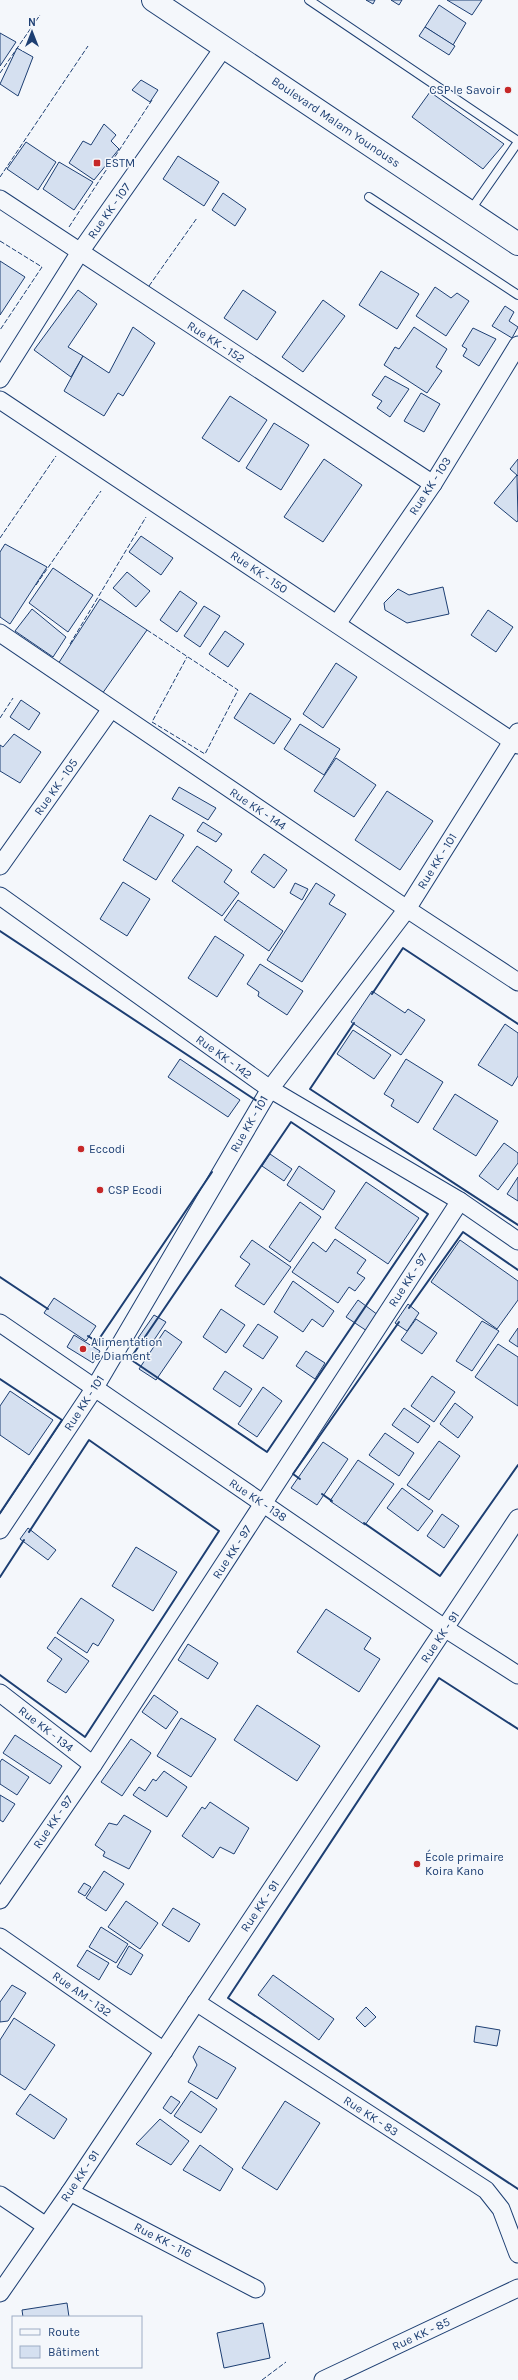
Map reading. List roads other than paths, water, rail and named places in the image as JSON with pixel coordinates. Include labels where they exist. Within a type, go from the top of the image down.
[{"type":"main road","name":"Boulevard Malam Younouss","points":[[153,0],[518,244]]},
{"type":"street","name":"Rue KK - 107","points":[[0,379],[80,252],[224,47]]},
{"type":"street","name":"Rue KK - 152","points":[[0,199],[433,484]]},
{"type":"street","name":"Rue KK - 103","points":[[337,624],[433,484],[518,345]]},
{"type":"street","name":"Rue KK - 150","points":[[0,400],[337,624],[516,740]]},
{"type":"street","name":"Rue KK - 144","points":[[0,633],[407,909],[518,982]]},
{"type":"street","name":"Rue KK - 105","points":[[0,866],[111,709]]},
{"type":"street","name":"Rue KK - 101","points":[[0,1530],[94,1389],[270,1089],[407,909],[516,740]]},
{"type":"street","name":"Rue KK - 142","points":[[0,896],[270,1089],[460,1201],[518,1241]]},
{"type":"street","name":"Rue KK - 97","points":[[0,1900],[93,1764],[460,1201]]},
{"type":"street","name":"Rue KK - 138","points":[[0,1324],[446,1629],[518,1675]]},
{"type":"street","name":"Rue KK - 91","points":[[0,2293],[70,2192],[446,1629],[518,1518]]},
{"type":"street","name":"Rue KK - 134","points":[[0,1693],[93,1764]]},
{"type":"street","name":"Rue AM - 132","points":[[0,1937],[164,2051]]},
{"type":"street","name":"Rue KK - 83","points":[[196,2002],[486,2190],[501,2209],[518,2254]]},
{"type":"street","name":"Rue KK - 116","points":[[70,2192],[256,2288]]},
{"type":"street","points":[[0,2195],[46,2226]]},
{"type":"street","name":"Rue KK - 85","points":[[323,2380],[518,2288]]},
{"type":"lane","points":[[309,0],[518,141],[470,211]]},
{"type":"lane","points":[[369,197],[518,295]]},
{"type":"place","name":"CSP le Savoir","points":[[508,90]]},
{"type":"place","name":"ESTM","points":[[97,163]]},
{"type":"place","name":"Eccodi","points":[[81,1149]]},
{"type":"place","name":"CSP Ecodi","points":[[100,1190]]},
{"type":"place","name":"Alimentation le Diament","points":[[83,1349]]},
{"type":"place","name":"École primaire Koira Kano","points":[[417,1864]]}]
